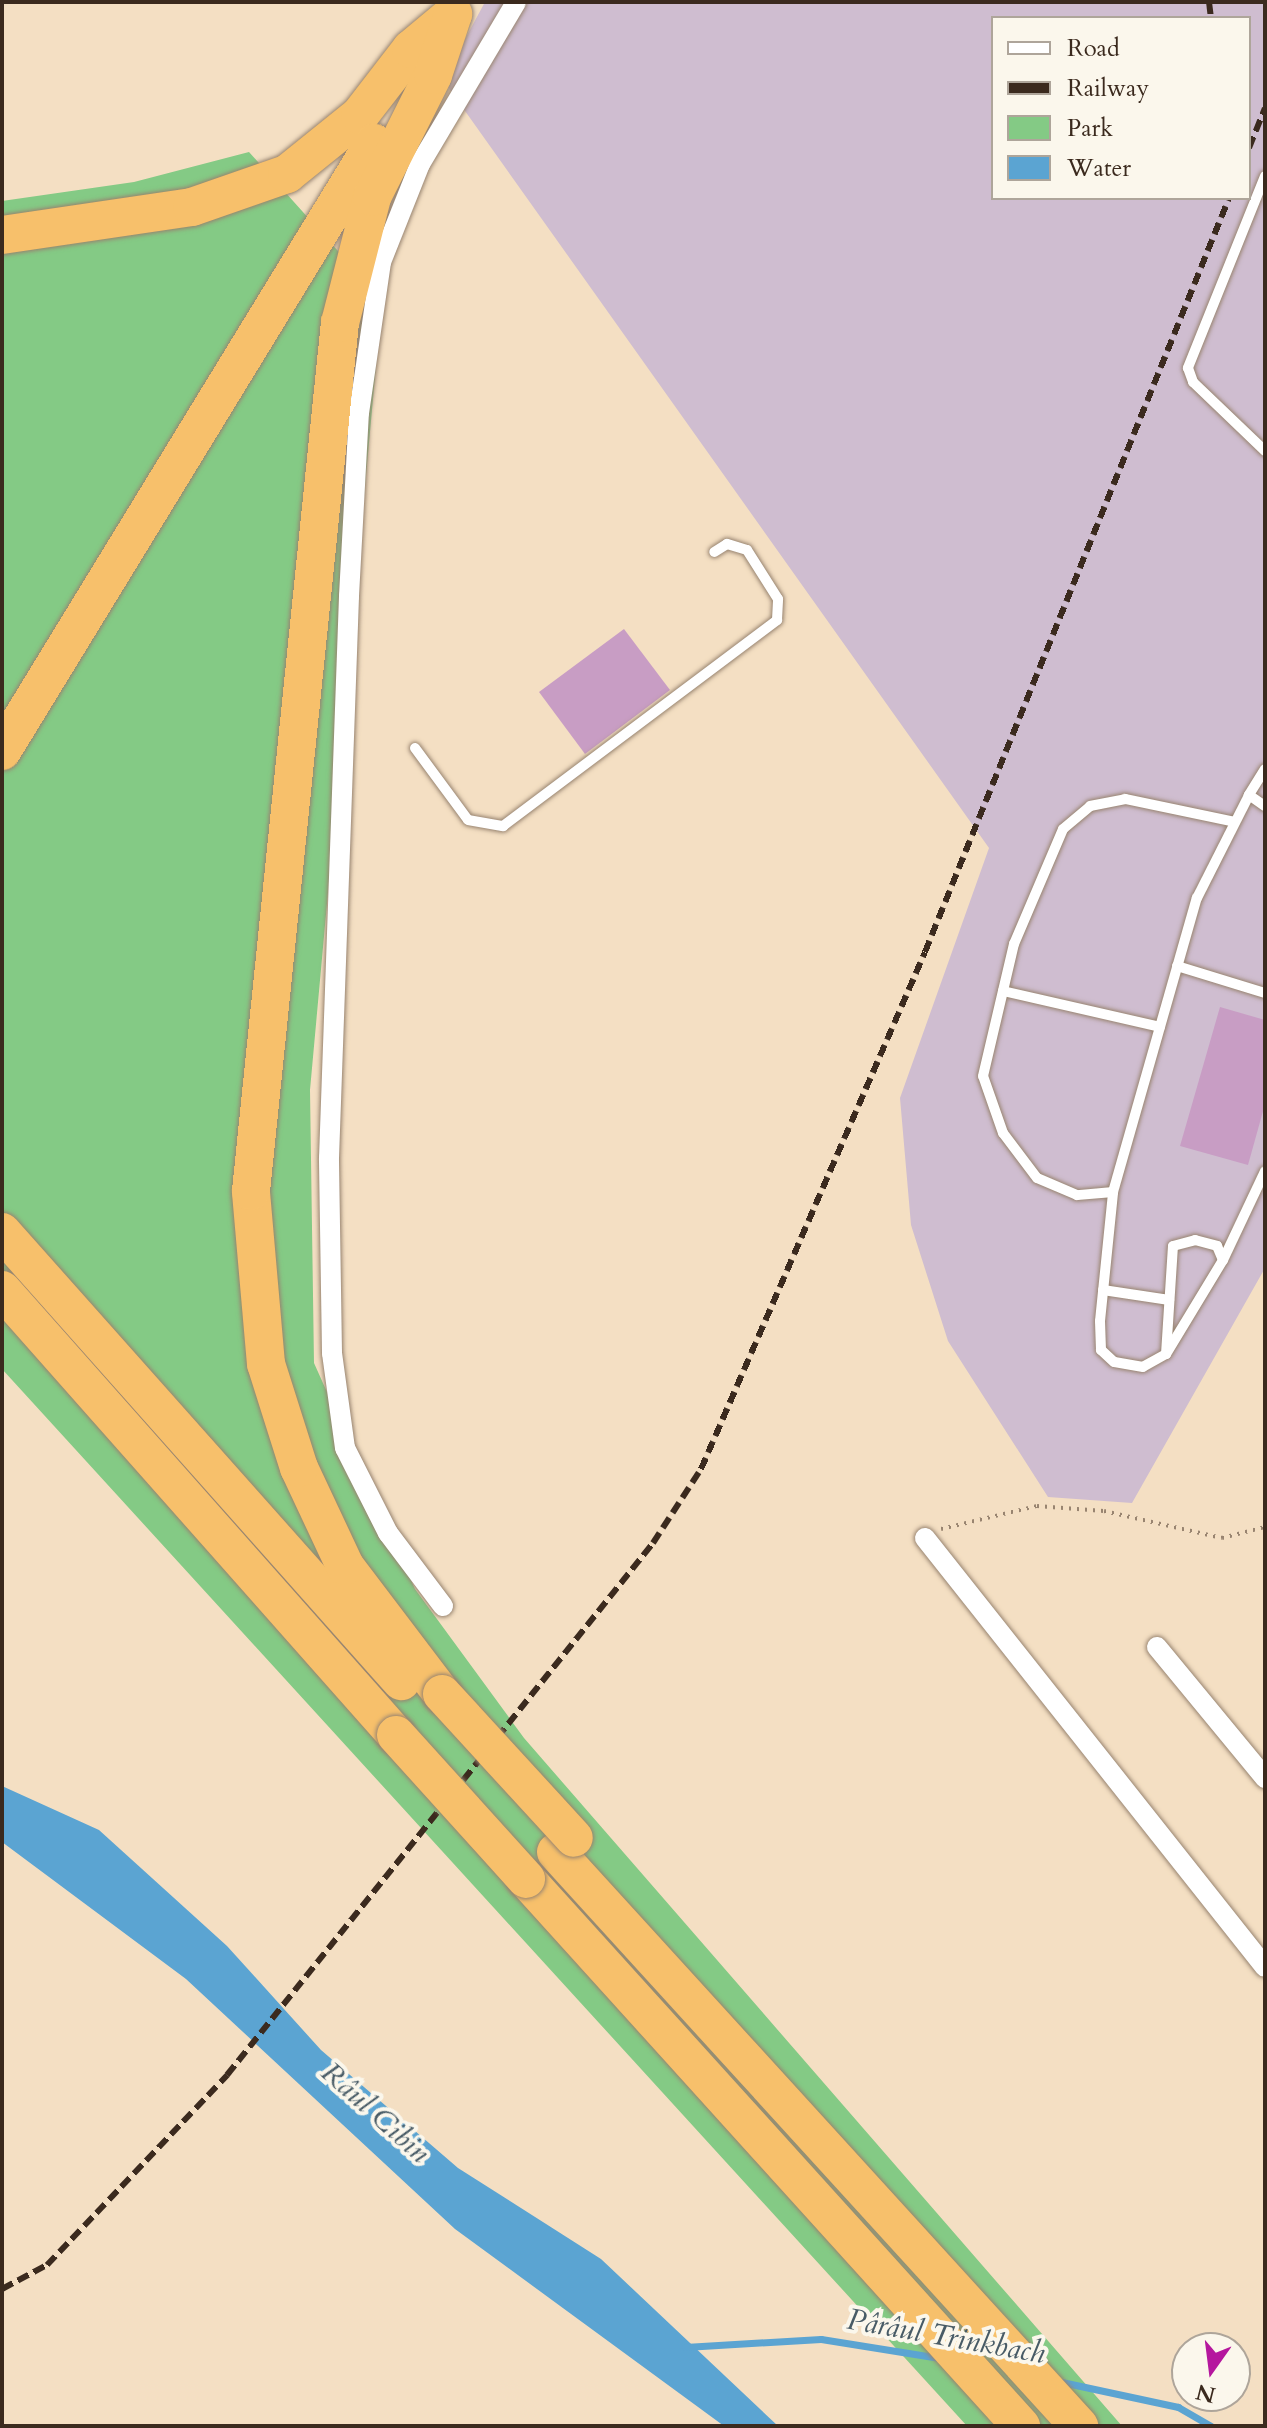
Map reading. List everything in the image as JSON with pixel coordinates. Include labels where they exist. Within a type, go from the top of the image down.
[{"type":"highway","points":[[2,235],[192,207],[287,174],[337,138],[411,49],[457,8]]},
{"type":"highway","points":[[2,751],[457,8]]},
{"type":"highway","points":[[434,1702],[345,1566],[299,1468],[266,1364],[251,1191],[340,323],[372,197],[433,75],[457,8]]},
{"type":"highway","points":[[2,1232],[565,1845],[818,2137],[1079,2426]]},
{"type":"highway","points":[[2,1290],[390,1742]]},
{"type":"highway","points":[[2,1322],[519,1886],[859,2248],[1021,2426]]},
{"type":"street","points":[[443,1606],[388,1533],[345,1448],[332,1353],[329,1158],[349,596],[359,413],[381,262],[420,164],[516,2]]},
{"type":"street","points":[[925,1538],[1265,1967]]},
{"type":"street","points":[[1157,1647],[1265,1778]]},
{"type":"lane","points":[[1265,176],[1188,368],[1193,382],[1265,451]]},
{"type":"lane","points":[[415,748],[468,820],[503,826],[777,620],[778,599],[747,550],[727,544],[714,552]]},
{"type":"lane","points":[[1265,769],[1197,898],[1113,1192],[1103,1290],[1101,1350],[1114,1362],[1143,1367],[1166,1354],[1223,1260],[1265,1171]]},
{"type":"lane","points":[[1249,795],[1265,806]]},
{"type":"lane","points":[[1113,1192],[1077,1195],[1037,1178],[1003,1133],[983,1076],[1014,944],[1063,829],[1090,806],[1125,799],[1235,822]]},
{"type":"lane","points":[[1177,966],[1265,993]]},
{"type":"lane","points":[[1003,991],[1160,1027]]},
{"type":"lane","points":[[1166,1354],[1173,1246],[1195,1240],[1217,1246],[1223,1260]]},
{"type":"lane","points":[[1103,1290],[1169,1300]]},
{"type":"path","points":[[925,1538],[949,1525],[1037,1506],[1104,1511],[1222,1538],[1265,1527]]},
{"type":"shaded area","points":[[485,2],[1265,2],[1265,1268],[1132,1503],[1048,1497],[948,1341],[911,1225],[900,1098],[989,848],[443,80]]},
{"type":"green space","points":[[249,152],[382,300],[310,1090],[314,1363],[415,1589],[524,1738],[1122,2426],[967,2426],[2,1369],[2,201],[134,182]]},
{"type":"water","name":"Râul Cibin","points":[[2,1786],[99,1830],[227,1946],[321,2050],[458,2168],[601,2259],[778,2426],[724,2426],[455,2229],[186,1979],[2,1842]]},
{"type":"building","points":[[624,629],[670,690],[585,754],[539,692]]},
{"type":"building","points":[[1220,1007],[1265,1020],[1265,1104],[1248,1165],[1180,1146]]},
{"type":"waterway","name":"Pârâul Trinkbach","points":[[685,2347],[821,2339],[939,2358]]},
{"type":"waterway","name":"Pârâul Trinkbach","points":[[1057,2381],[1178,2407],[1211,2426]]},
{"type":"railway","points":[[1209,2],[1211,16]]},
{"type":"railway","points":[[1251,143],[1265,108]]},
{"type":"railway","points":[[2,2289],[47,2265],[227,2075],[653,1543],[701,1469],[925,952],[1228,200]]}]
